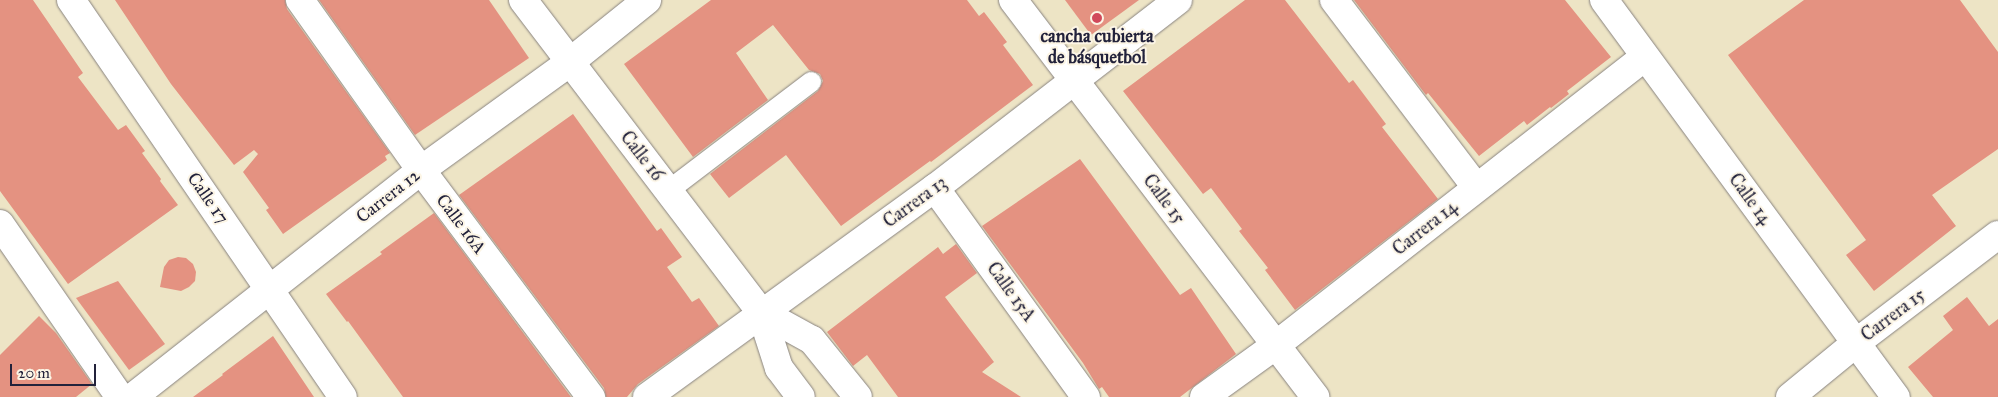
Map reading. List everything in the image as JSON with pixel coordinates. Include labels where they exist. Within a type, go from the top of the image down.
[{"type":"street","name":"Calle 17","points":[[71,0],[343,397]]},
{"type":"street","name":"Calle 16A","points":[[300,0],[421,170],[591,397]]},
{"type":"street","name":"Calle 16","points":[[523,0],[761,312],[778,368],[801,397]]},
{"type":"street","name":"Carrera 12","points":[[133,397],[421,170],[570,62],[647,0]]},
{"type":"street","name":"Calle 15","points":[[1014,0],[1315,397]]},
{"type":"street","name":"Carrera 13","points":[[647,397],[761,312],[935,188],[1178,0]]},
{"type":"street","points":[[1334,0],[1476,187]]},
{"type":"street","name":"Calle 14","points":[[1604,0],[1896,397]]},
{"type":"street","name":"Carrera 14","points":[[1204,397],[1276,345],[1645,57]]},
{"type":"street","points":[[668,190],[811,82]]},
{"type":"street","name":"Calle 15A","points":[[935,188],[1086,397]]},
{"type":"street","points":[[0,224],[120,397]]},
{"type":"street","name":"Carrera 15","points":[[1790,397],[1856,343],[1998,235]]},
{"type":"street","name":"Calle 16","points":[[761,312],[812,340],[858,397]]},
{"type":"building","points":[[0,0],[33,0],[83,73],[78,77],[118,130],[126,125],[145,151],[142,153],[161,179],[160,181],[178,205],[68,284],[0,191]]},
{"type":"building","points":[[115,0],[285,0],[287,9],[390,153],[385,156],[387,160],[283,234],[266,210],[269,208],[243,172],[258,154],[254,150],[234,165],[171,84]]},
{"type":"building","points":[[319,0],[489,0],[529,58],[415,135]]},
{"type":"building","points":[[711,0],[967,0],[979,16],[984,12],[1007,42],[1003,45],[1033,85],[931,162],[841,226],[786,155],[729,198],[710,174],[818,91],[823,81],[820,74],[809,70],[773,25],[736,53],[768,100],[693,157],[624,64]]},
{"type":"building","name":"cancha cubierta de básquetbol","points":[[1065,0],[1139,0],[1091,35]]},
{"type":"building","points":[[1245,0],[1285,0],[1349,83],[1353,80],[1386,124],[1382,127],[1438,199],[1295,310],[1265,270],[1268,268],[1239,231],[1242,229],[1211,188],[1203,194],[1123,91]]},
{"type":"building","points":[[1354,0],[1565,0],[1611,57],[1567,91],[1569,94],[1551,108],[1527,125],[1524,121],[1479,156],[1428,93],[1426,95]]},
{"type":"building","points":[[1804,0],[1960,0],[1998,52],[1998,149],[1932,195],[1956,226],[1874,291],[1846,255],[1866,240],[1728,55]]},
{"type":"building","points":[[573,114],[657,231],[661,228],[682,257],[667,267],[692,302],[699,298],[719,326],[638,384],[627,397],[606,397],[604,388],[459,195]]},
{"type":"building","points":[[1080,159],[1180,295],[1191,288],[1236,354],[1180,397],[1109,397],[1102,387],[1099,389],[1083,363],[982,226]]},
{"type":"building","points":[[434,213],[571,397],[403,397],[326,294],[382,254],[380,252]]},
{"type":"building","points":[[956,244],[977,273],[945,297],[994,362],[982,372],[1021,397],[898,397],[867,355],[853,366],[827,332],[938,247],[943,254]]},
{"type":"building","points":[[178,257],[186,258],[193,264],[196,272],[195,281],[181,291],[160,287],[164,267],[169,260]]},
{"type":"building","points":[[118,281],[165,344],[129,370],[76,298]]},
{"type":"building","points":[[1967,297],[1989,326],[1998,319],[1998,397],[1933,397],[1908,367],[1953,330],[1943,316]]},
{"type":"building","points":[[39,316],[56,333],[92,384],[76,397],[0,397],[0,355]]},
{"type":"building","points":[[273,336],[314,397],[193,397],[222,374]]},
{"type":"place","name":"cancha cubierta de básquetbol","points":[[1097,18]]}]
